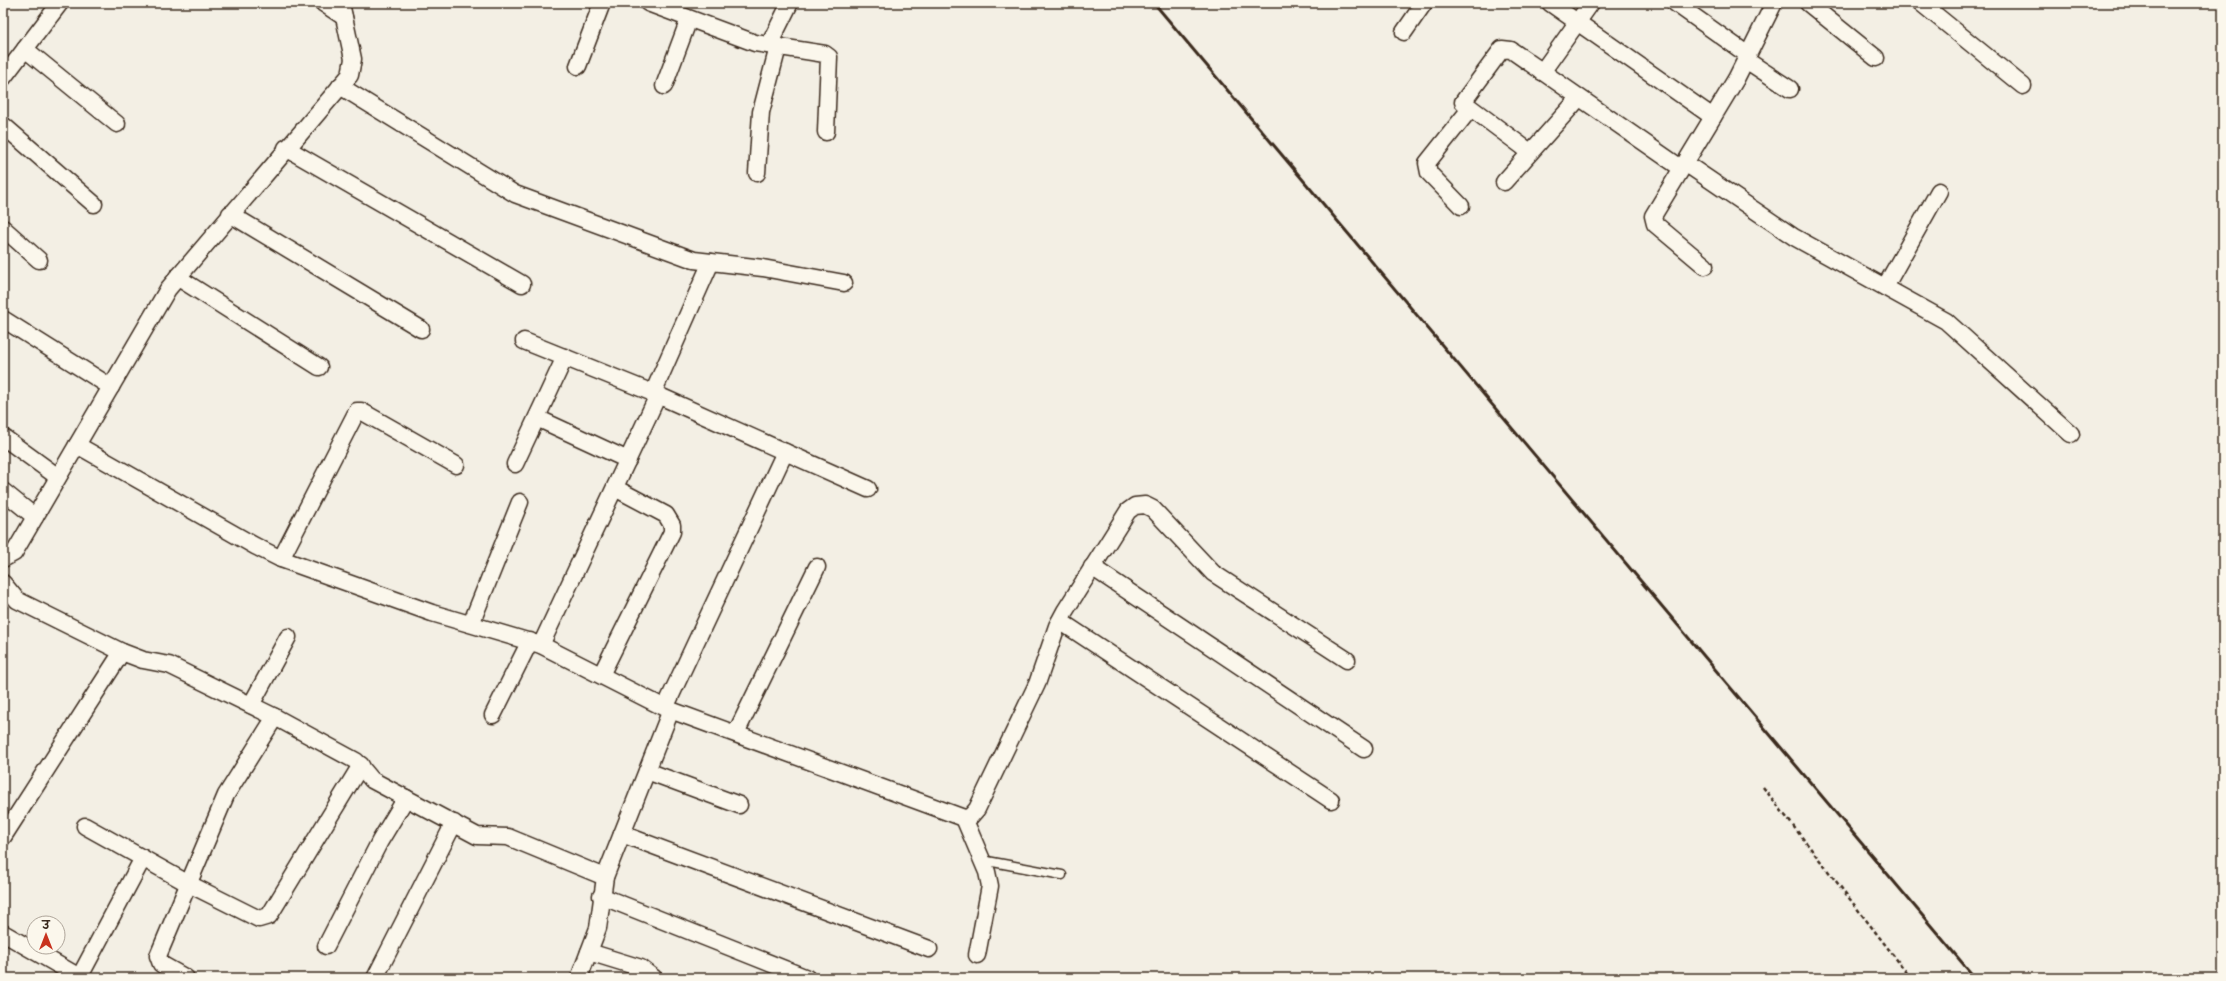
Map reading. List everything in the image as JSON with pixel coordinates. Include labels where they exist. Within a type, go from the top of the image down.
[{"type":"street","points":[[4,74],[60,3]]},
{"type":"street","points":[[3,559],[14,553],[177,277],[350,74],[354,59],[343,10],[323,3]]},
{"type":"street","points":[[578,66],[602,3]]},
{"type":"street","points":[[648,3],[737,38],[773,46],[825,54],[829,57],[826,132]]},
{"type":"street","points":[[757,173],[761,112],[773,46],[790,3]]},
{"type":"street","points":[[1404,32],[1424,3]]},
{"type":"street","points":[[1550,3],[1713,117]]},
{"type":"street","points":[[1542,72],[1591,3]]},
{"type":"street","points":[[1675,3],[1790,89]]},
{"type":"street","points":[[1706,266],[1655,224],[1653,216],[1736,79],[1774,3]]},
{"type":"street","points":[[1808,3],[1876,58]]},
{"type":"street","points":[[1921,3],[2023,86]]},
{"type":"street","points":[[664,86],[689,19]]},
{"type":"street","points":[[25,49],[117,124]]},
{"type":"street","points":[[1530,152],[1465,105],[1465,99],[1502,49],[1511,50],[1579,98],[1794,237],[1946,322],[2070,434]]},
{"type":"street","points":[[340,86],[516,194],[678,255],[711,262],[763,268],[844,283]]},
{"type":"street","points":[[1504,182],[1579,98]]},
{"type":"street","points":[[1461,206],[1429,173],[1427,163],[1470,109]]},
{"type":"street","points":[[3,125],[94,204]]},
{"type":"street","points":[[286,148],[522,284]]},
{"type":"street","points":[[1885,287],[1938,191]]},
{"type":"street","points":[[230,214],[421,329]]},
{"type":"street","points":[[3,228],[39,260]]},
{"type":"street","points":[[493,715],[535,643],[615,488],[711,262]]},
{"type":"street","points":[[177,277],[319,367]]},
{"type":"street","points":[[3,319],[111,387]]},
{"type":"street","points":[[524,341],[656,394],[868,489]]},
{"type":"street","points":[[515,464],[565,357]]},
{"type":"street","points":[[281,559],[357,411],[361,411],[456,465]]},
{"type":"street","points":[[537,418],[628,460]]},
{"type":"street","points":[[3,437],[58,477]]},
{"type":"street","points":[[77,445],[255,546],[281,559],[432,613],[535,643],[668,709],[964,818],[970,817],[977,809],[1037,684],[1060,621],[1128,511],[1135,506],[1145,505],[1160,514],[1213,573],[1347,660]]},
{"type":"street","points":[[579,978],[598,928],[601,896],[605,877],[647,772],[668,709],[785,452]]},
{"type":"street","points":[[601,675],[672,532],[672,525],[666,515],[615,488]]},
{"type":"street","points":[[3,492],[35,517]]},
{"type":"street","points":[[471,624],[520,502]]},
{"type":"street","points":[[736,733],[817,567]]},
{"type":"street","points":[[1092,567],[1364,749]]},
{"type":"street","points":[[3,583],[17,600],[122,652],[143,660],[169,665],[275,717],[361,765],[372,780],[477,836],[508,837],[605,877]]},
{"type":"street","points":[[1060,621],[1331,800]]},
{"type":"street","points":[[251,705],[288,637]]},
{"type":"street","points":[[3,837],[122,652]]},
{"type":"street","points":[[186,978],[162,964],[158,956],[226,795],[275,717]]},
{"type":"street","points":[[86,826],[189,884],[259,919],[269,916],[361,765]]},
{"type":"street","points":[[647,772],[739,805]]},
{"type":"street","points":[[326,946],[380,841],[406,798]]},
{"type":"street","points":[[964,818],[982,860],[990,886],[977,954]]},
{"type":"street","points":[[375,978],[454,823]]},
{"type":"street","points":[[622,834],[929,949]]},
{"type":"street","points":[[3,933],[80,978],[143,858]]},
{"type":"street","points":[[601,896],[807,978]]},
{"type":"street","points":[[589,952],[641,968],[654,978]]},
{"type":"lane","points":[[982,860],[1062,875]]},
{"type":"path","points":[[1763,787],[1911,978]]},
{"type":"railway","points":[[1154,3],[1975,978]]}]
